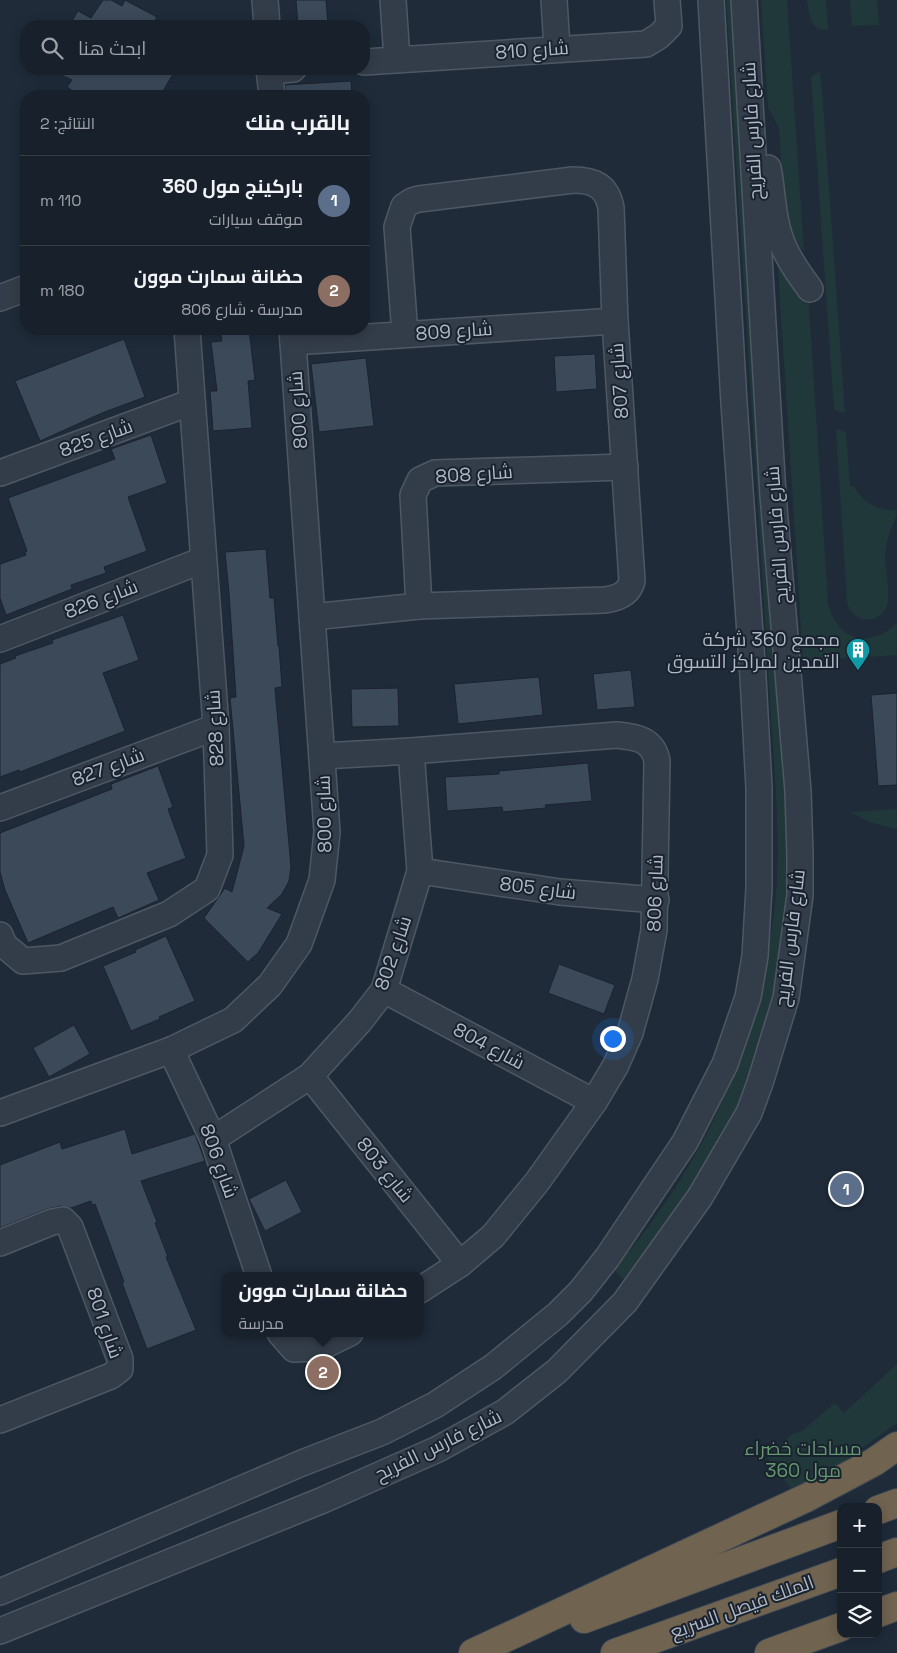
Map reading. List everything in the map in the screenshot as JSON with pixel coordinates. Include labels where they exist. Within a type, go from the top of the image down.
[{"type":"highway","points":[[473,1653],[806,1498],[874,1462],[897,1446]]},
{"type":"highway","points":[[882,1509],[897,1503]]},
{"type":"highway","points":[[492,1653],[837,1525]]},
{"type":"highway","points":[[882,1558],[897,1552]]},
{"type":"highway","name":"الملك فيصل السريع","points":[[615,1653],[837,1573]]},
{"type":"highway","points":[[882,1612],[897,1606]]},
{"type":"highway","points":[[768,1653],[837,1627]]},
{"type":"street","points":[[265,0],[267,20]]},
{"type":"street","points":[[393,0],[397,59]]},
{"type":"street","points":[[554,0],[557,48]]},
{"type":"street","name":"شارع 810","points":[[370,61],[557,48],[646,44],[659,36],[669,26],[667,0]]},
{"type":"street","name":"شارع فارس الفريح","points":[[0,1592],[294,1467],[382,1432],[436,1405],[492,1367],[558,1314],[581,1291],[607,1258],[670,1166],[699,1116],[725,1064],[748,997],[755,956],[759,888],[759,788],[753,668],[734,403],[711,0]]},
{"type":"street","name":"شارع فارس الفريح","points":[[0,1631],[323,1500],[438,1449],[505,1412],[557,1372],[625,1302],[700,1197],[749,1113],[786,998],[800,894],[800,855],[798,791],[772,468],[744,0]]},
{"type":"street","points":[[273,90],[277,75]]},
{"type":"street","points":[[751,128],[766,160],[777,227],[782,244],[799,275],[810,289]]},
{"type":"street","name":"شارع 807","points":[[312,617],[419,606],[605,600],[621,596],[630,587],[632,581],[615,320],[610,202],[608,195],[597,184],[584,180],[573,180],[412,200],[404,206],[397,227],[405,334]]},
{"type":"street","points":[[0,298],[20,290]]},
{"type":"street","name":"شارع 809","points":[[370,334],[405,334],[615,320]]},
{"type":"street","name":"شارع 828","points":[[0,935],[4,945],[23,961],[62,958],[169,914],[207,889],[220,855],[216,727],[187,335]]},
{"type":"street","name":"شارع 800","points":[[0,1113],[171,1050],[233,1020],[270,985],[299,944],[322,880],[327,832],[292,335]]},
{"type":"street","name":"شارع 825","points":[[0,473],[192,402]]},
{"type":"street","points":[[734,403],[744,418],[750,420],[760,417],[768,405]]},
{"type":"street","points":[[738,467],[743,460],[750,456],[760,455],[772,468]]},
{"type":"street","name":"شارع 808","points":[[419,606],[413,495],[420,480],[435,473],[625,468]]},
{"type":"street","name":"شارع 826","points":[[0,639],[203,560]]},
{"type":"street","name":"شارع 827","points":[[0,808],[216,727]]},
{"type":"street","name":"شارع 806","points":[[323,756],[617,735],[637,737],[642,740],[654,751],[657,761],[654,930],[649,961],[630,1033],[616,1065],[594,1102],[537,1182],[493,1236],[460,1264],[424,1287]]},
{"type":"street","name":"شارع 802","points":[[213,1139],[310,1076],[384,990],[420,871],[411,751]]},
{"type":"street","name":"شارع 805","points":[[420,871],[560,892],[656,900]]},
{"type":"street","name":"شارع 804","points":[[384,990],[594,1102]]},
{"type":"street","name":"شارع 806","points":[[171,1050],[213,1139],[258,1272]]},
{"type":"street","name":"شارع 803","points":[[310,1076],[460,1264]]},
{"type":"street","name":"شارع 801","points":[[0,1243],[52,1222],[63,1220],[70,1227],[120,1358],[120,1369],[111,1376],[0,1420]]},
{"type":"street","points":[[284,1337],[294,1349],[319,1348],[342,1337]]},
{"type":"green space","points":[[726,0],[744,0],[796,819],[780,982],[740,1106],[718,1152],[628,1284],[614,1270],[650,1225],[682,1177],[710,1126],[733,1074],[765,961],[776,895],[778,835],[776,795]]},
{"type":"green space","points":[[761,0],[787,0],[804,252],[787,227],[783,201],[779,128],[768,108]]},
{"type":"green space","points":[[807,0],[826,0],[828,30],[822,30],[814,25]]},
{"type":"green space","points":[[850,0],[877,0],[879,25],[852,26]]},
{"type":"green space","points":[[820,71],[845,413],[834,410],[811,77]]},
{"type":"green space","points":[[776,236],[808,290],[828,603],[832,616],[838,626],[846,633],[855,637],[876,636],[887,631],[897,623],[897,655],[803,661]]},
{"type":"green space","points":[[836,429],[846,432],[850,486],[854,486],[861,497],[871,505],[883,509],[897,510],[885,555],[888,603],[882,614],[876,618],[864,619],[858,617],[853,614],[847,602]]},
{"type":"green space","points":[[897,809],[897,829],[869,822],[851,812]]},
{"type":"green space","name":"مساحات خضراء 360 مول","points":[[897,1364],[897,1423],[796,1495],[767,1457],[792,1434],[802,1431],[835,1403],[844,1413]]},
{"type":"building","points":[[103,0],[111,0],[122,6],[125,0],[157,17],[155,20],[73,20],[78,11],[91,18]]},
{"type":"building","points":[[296,0],[326,0],[328,20],[298,20]]},
{"type":"building","points":[[62,75],[172,75],[164,90],[72,90],[67,87],[72,80]]},
{"type":"building","points":[[351,81],[352,90],[285,90],[285,85]]},
{"type":"building","points":[[221,335],[250,335],[255,380],[248,381],[252,428],[213,431],[210,391],[217,391],[211,342],[222,341]]},
{"type":"building","points":[[124,339],[145,397],[102,413],[40,441],[15,381]]},
{"type":"building","points":[[595,354],[597,389],[556,392],[554,356]]},
{"type":"building","points":[[366,358],[374,426],[319,432],[311,364]]},
{"type":"building","points":[[151,435],[167,483],[128,497],[147,551],[104,567],[106,573],[71,585],[72,589],[6,615],[0,598],[0,564],[26,555],[25,552],[27,551],[8,498],[115,459],[111,449]]},
{"type":"building","points":[[266,549],[270,598],[274,598],[279,646],[282,687],[275,688],[291,867],[289,881],[282,894],[267,908],[282,914],[258,953],[248,962],[204,918],[225,888],[232,892],[244,846],[230,698],[236,697],[225,552]]},
{"type":"building","points":[[123,615],[139,660],[103,673],[125,731],[20,772],[19,770],[0,777],[0,664],[16,658],[15,656],[53,643],[52,640]]},
{"type":"building","points":[[631,670],[635,707],[597,710],[593,674]]},
{"type":"building","points":[[539,677],[543,715],[458,724],[454,684]]},
{"type":"building","points":[[398,688],[399,726],[352,727],[351,689]]},
{"type":"building","points":[[897,693],[897,785],[878,786],[871,695]]},
{"type":"building","points":[[588,763],[592,801],[545,805],[546,808],[503,812],[502,807],[447,811],[445,777],[499,774],[499,771]]},
{"type":"building","points":[[158,766],[173,807],[168,809],[186,858],[147,873],[159,900],[118,918],[113,907],[28,943],[5,890],[0,872],[0,833],[112,789],[111,784]]},
{"type":"building","points":[[166,936],[195,1001],[131,1031],[103,966],[136,952],[135,950]]},
{"type":"building","points":[[559,964],[615,985],[604,1014],[548,993]]},
{"type":"building","points":[[74,1025],[90,1054],[49,1077],[33,1048]]},
{"type":"building","points":[[125,1129],[132,1154],[195,1134],[205,1161],[141,1181],[157,1222],[155,1223],[168,1257],[166,1257],[196,1330],[147,1349],[95,1204],[92,1205],[91,1201],[71,1208],[61,1206],[47,1209],[0,1228],[0,1165],[60,1142],[62,1149]]},
{"type":"building","points":[[286,1180],[302,1212],[265,1231],[249,1199]]},
{"type":"place","name":"مجمع 360 شركة التمدين لمراكز التسوق","points":[[858,671]]},
{"type":"place","name":"باركينج مول 360","points":[[846,1189]]},
{"type":"place","name":"حضانة سمارت موون","points":[[323,1372]]}]
